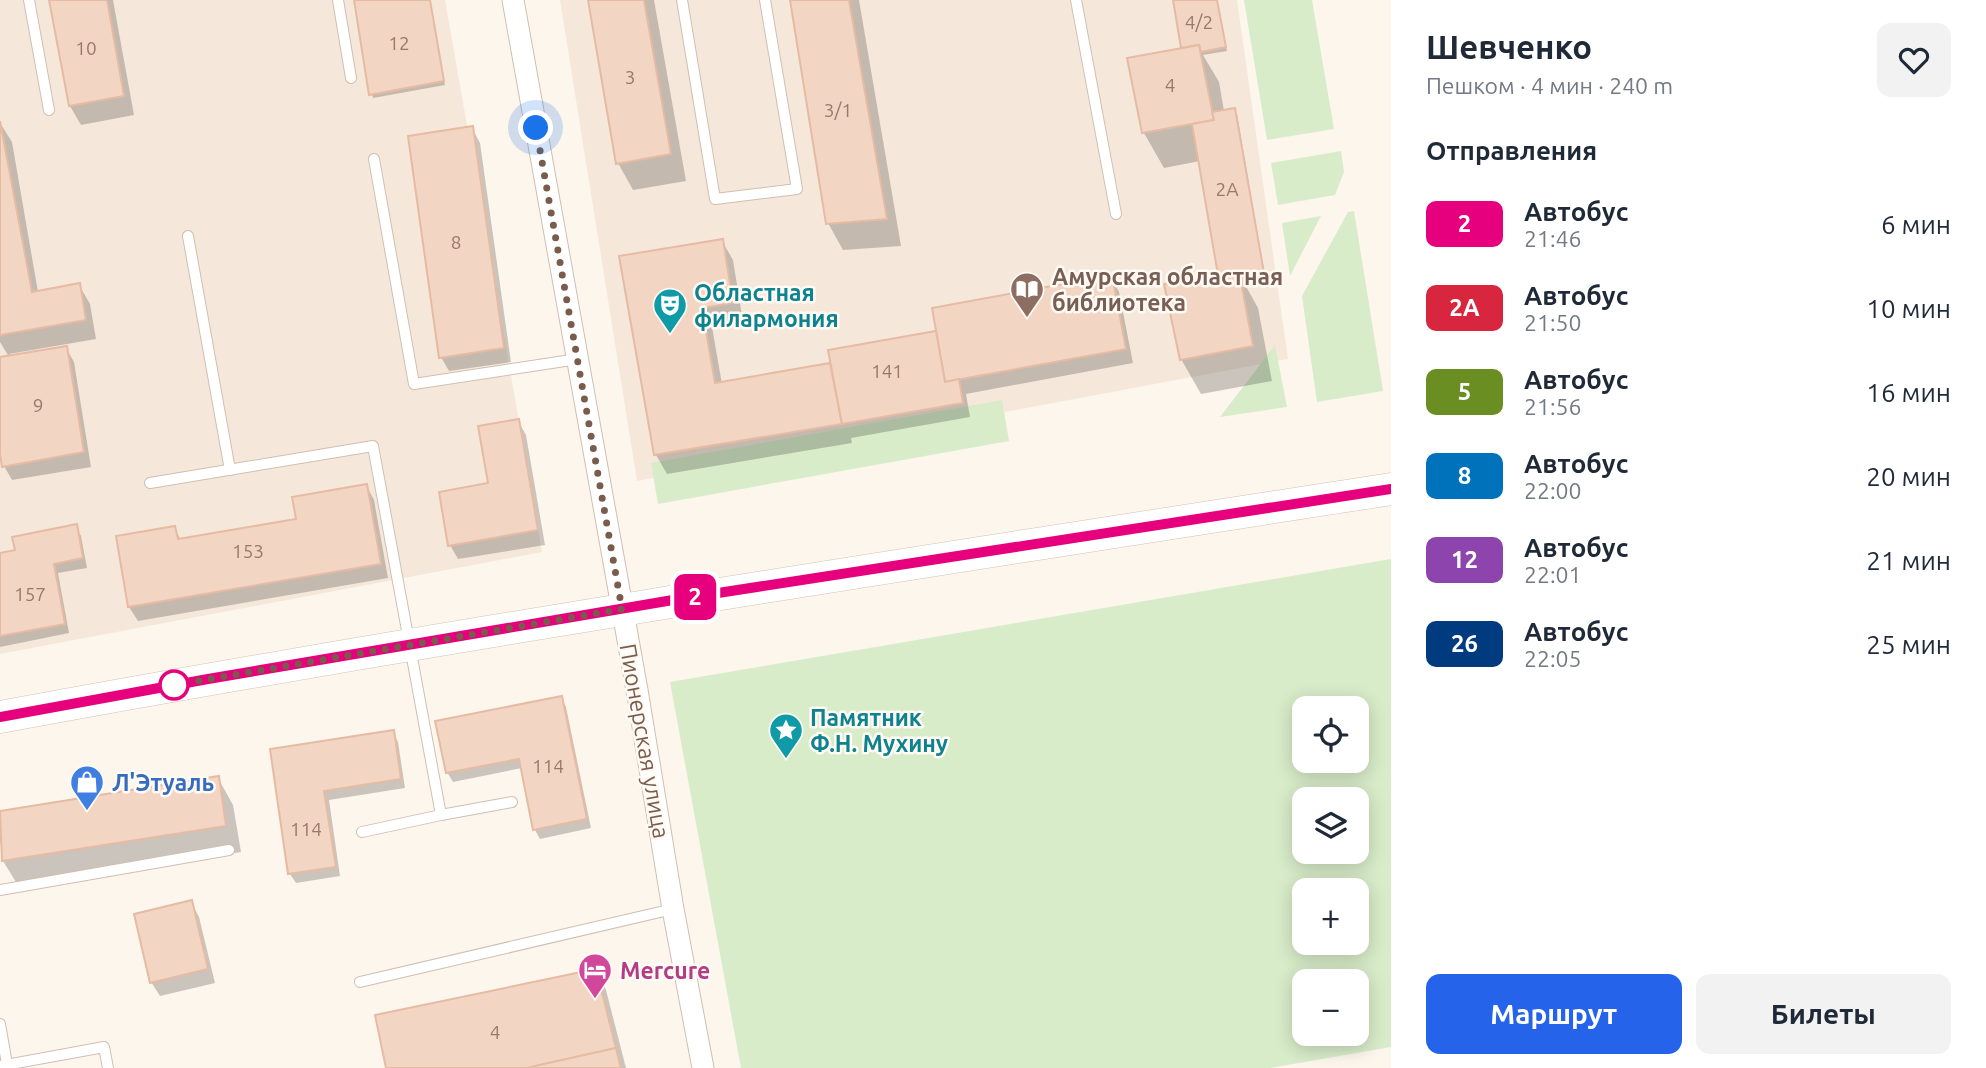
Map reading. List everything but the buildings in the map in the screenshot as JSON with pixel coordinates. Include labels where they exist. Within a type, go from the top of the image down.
[{"type":"main road","points":[[0,717],[622,609],[1391,489]]},
{"type":"street","name":"Пионерская улица","points":[[513,0],[703,1068]]},
{"type":"lane","points":[[29,0],[49,110]]},
{"type":"lane","points":[[338,0],[351,78]]},
{"type":"lane","points":[[682,0],[715,199],[797,189],[765,0]]},
{"type":"lane","points":[[1076,0],[1116,214]]},
{"type":"lane","points":[[374,159],[414,384],[578,359]]},
{"type":"lane","points":[[188,236],[230,470]]},
{"type":"lane","points":[[150,483],[373,446],[441,815]]},
{"type":"lane","points":[[362,832],[512,802]]},
{"type":"lane","points":[[0,890],[229,850]]},
{"type":"lane","points":[[360,982],[673,909]]},
{"type":"lane","points":[[0,1024],[4,1065],[104,1047],[108,1068]]},
{"type":"shaded area","points":[[0,0],[445,0],[542,552],[0,654]]},
{"type":"shaded area","points":[[560,0],[1237,0],[1288,359],[637,481]]},
{"type":"green space","points":[[1244,0],[1312,0],[1334,129],[1267,140]]},
{"type":"green space","points":[[1341,151],[1344,172],[1335,195],[1278,205],[1271,163]]},
{"type":"green space","points":[[1354,211],[1383,391],[1317,402],[1302,296],[1348,212]]},
{"type":"green space","points":[[1321,216],[1290,276],[1282,223]]},
{"type":"green space","points":[[1275,345],[1287,407],[1220,417]]},
{"type":"green space","points":[[1002,400],[1009,441],[658,504],[651,463]]},
{"type":"green space","points":[[1391,559],[1391,1047],[1270,1068],[741,1068],[670,682]]},
{"type":"bus line","name":"2","points":[[0,717],[673,600],[1391,489]]},
{"type":"place","name":"Амурская областная библиотека","points":[[1027,319]]},
{"type":"place","name":"Областная филармония","points":[[670,335]]},
{"type":"place","name":"Памятник Ф.Н. Мухину","points":[[786,760]]},
{"type":"place","name":"Л'Этуаль","points":[[87,812]]},
{"type":"place","name":"Mercure","points":[[595,1000]]},
{"type":"route","points":[[174,685],[622,609],[536,128]]}]
